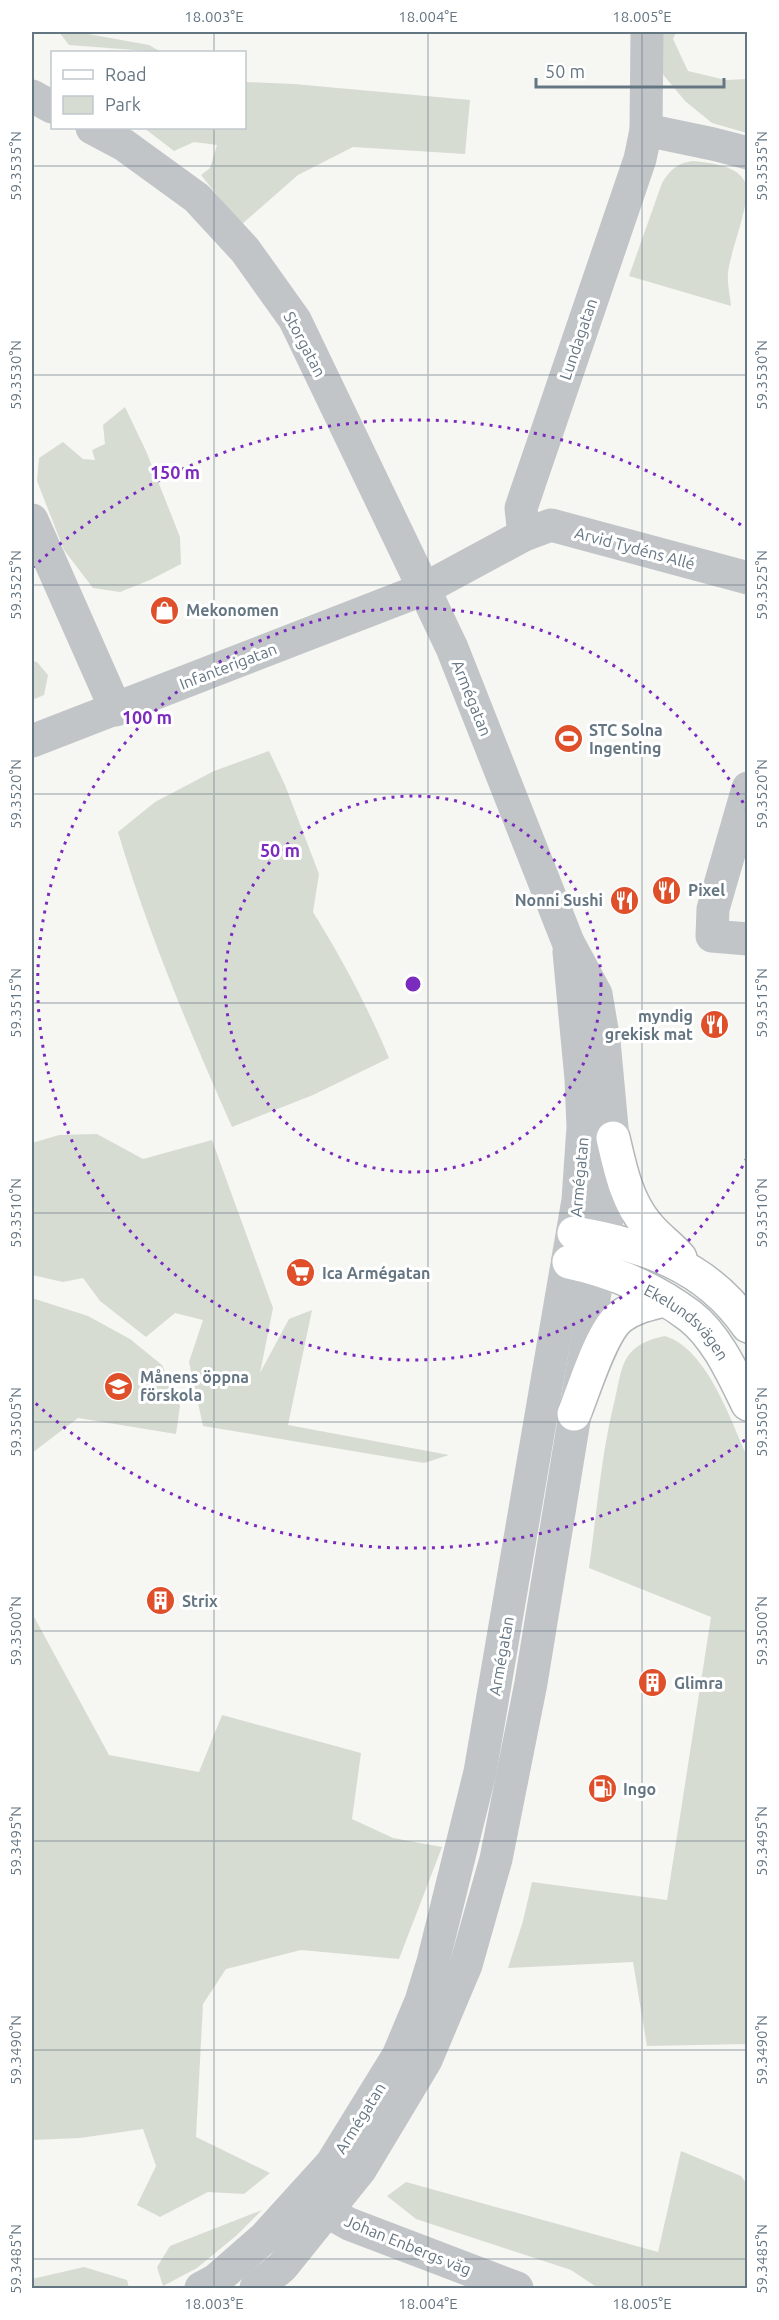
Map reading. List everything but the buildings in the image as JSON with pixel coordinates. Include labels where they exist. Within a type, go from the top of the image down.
[{"type":"main road","points":[[613,1138],[624,1182],[636,1210],[648,1227],[670,1246],[689,1269],[734,1307],[747,1326]]},
{"type":"main road","points":[[586,1250],[626,1243],[689,1269]]},
{"type":"main road","name":"Ekelundsvägen","points":[[586,1250],[619,1275],[690,1317],[707,1335],[730,1368],[747,1404]]},
{"type":"main road","points":[[574,1414],[605,1336],[619,1318],[640,1306],[664,1300]]},
{"type":"street","name":"Lundagatan","points":[[524,535],[521,508],[640,159],[646,130],[646,32]]},
{"type":"street","points":[[32,96],[51,106]]},
{"type":"street","name":"Storgatan","points":[[94,129],[124,145],[197,198],[245,250],[295,320],[424,589]]},
{"type":"street","points":[[646,130],[747,153]]},
{"type":"street","points":[[32,520],[116,710]]},
{"type":"street","name":"Arvid Tydéns Allé","points":[[524,535],[550,525],[747,578]]},
{"type":"street","points":[[424,589],[524,535]]},
{"type":"street","name":"Infanterigatan","points":[[32,741],[424,589]]},
{"type":"street","name":"Armégatan","points":[[346,2167],[398,2056],[433,1962],[480,1772],[586,1250],[609,1207],[613,1138],[604,1041],[596,994],[568,942],[452,648],[424,589]]},
{"type":"street","points":[[747,788],[713,909],[712,936],[747,939]]},
{"type":"street","name":"Armégatan","points":[[201,2289],[216,2280],[264,2238],[315,2202],[346,2167],[426,2060],[466,1965],[496,1859],[531,1683],[574,1414],[586,1250],[581,1174],[584,1127],[568,942]]},
{"type":"street","name":"Armégatan","points":[[256,2289],[282,2267],[315,2202]]},
{"type":"street","name":"Johan Enbergs väg","points":[[315,2202],[349,2224],[517,2289]]},
{"type":"green space","points":[[59,32],[77,32],[149,45],[159,51],[148,51],[69,45]]},
{"type":"green space","points":[[663,32],[676,32],[673,39],[688,71],[726,80],[747,79],[747,133],[712,123],[685,101],[661,72]]},
{"type":"green space","points":[[246,82],[294,84],[470,100],[465,154],[353,147],[298,175],[241,225],[201,175],[210,168],[217,145],[194,142],[174,151],[145,129],[246,129]]},
{"type":"green space","points":[[694,161],[730,168],[745,182],[747,190],[744,212],[728,273],[731,306],[629,276],[662,183],[675,168],[683,163]]},
{"type":"green space","points":[[125,407],[146,451],[180,537],[181,564],[120,592],[93,588],[64,550],[37,481],[39,458],[63,442],[83,459],[95,460],[92,450],[105,444],[103,425]]},
{"type":"green space","points":[[32,661],[37,662],[48,675],[44,695],[32,700]]},
{"type":"green space","points":[[269,751],[285,785],[319,874],[313,912],[354,984],[389,1058],[313,1095],[232,1127],[170,981],[142,907],[118,832],[155,802],[214,771]]},
{"type":"green space","points":[[97,1134],[143,1159],[212,1140],[273,1308],[260,1373],[289,1319],[312,1310],[288,1425],[449,1455],[424,1463],[203,1426],[189,1362],[203,1320],[175,1313],[146,1337],[100,1301],[83,1278],[63,1282],[32,1275],[32,1143],[59,1135]]},
{"type":"green space","points":[[32,1298],[88,1316],[130,1339],[162,1365],[180,1406],[176,1434],[78,1418],[32,1453]]},
{"type":"green space","points":[[665,1336],[680,1343],[705,1370],[725,1405],[747,1456],[747,2044],[647,2046],[633,1962],[508,1968],[523,1921],[532,1882],[667,1900],[711,1617],[589,1568],[606,1441],[622,1368],[626,1359],[638,1346]]},
{"type":"green space","points":[[32,1613],[109,1755],[199,1772],[222,1715],[361,1753],[352,1819],[393,1838],[442,1847],[399,1959],[301,1950],[226,1969],[203,2004],[196,2137],[270,2173],[244,2194],[208,2192],[160,2217],[137,2205],[156,2166],[143,2129],[80,2138],[32,2140]]},
{"type":"green space","points":[[681,2151],[741,2176],[747,2184],[747,2288],[598,2288],[571,2270],[416,2219],[387,2196],[406,2182],[658,2252]]},
{"type":"green space","points":[[262,2210],[237,2235],[197,2268],[163,2286],[157,2267],[170,2246]]},
{"type":"green space","points":[[84,2267],[127,2280],[129,2288],[32,2288],[32,2279]]},
{"type":"place","name":"Mekonomen","points":[[165,610]]},
{"type":"place","name":"STC Solna Ingenting","points":[[568,739]]},
{"type":"place","name":"Pixel","points":[[667,890]]},
{"type":"place","name":"Nonni Sushi","points":[[624,900]]},
{"type":"place","name":"myndig grekisk mat","points":[[714,1025]]},
{"type":"place","name":"Ica Armégatan","points":[[301,1273]]},
{"type":"place","name":"Månens öppna förskola","points":[[119,1386]]},
{"type":"place","name":"Strix","points":[[161,1601]]},
{"type":"place","name":"Glimra","points":[[653,1683]]},
{"type":"place","name":"Ingo","points":[[602,1789]]}]
